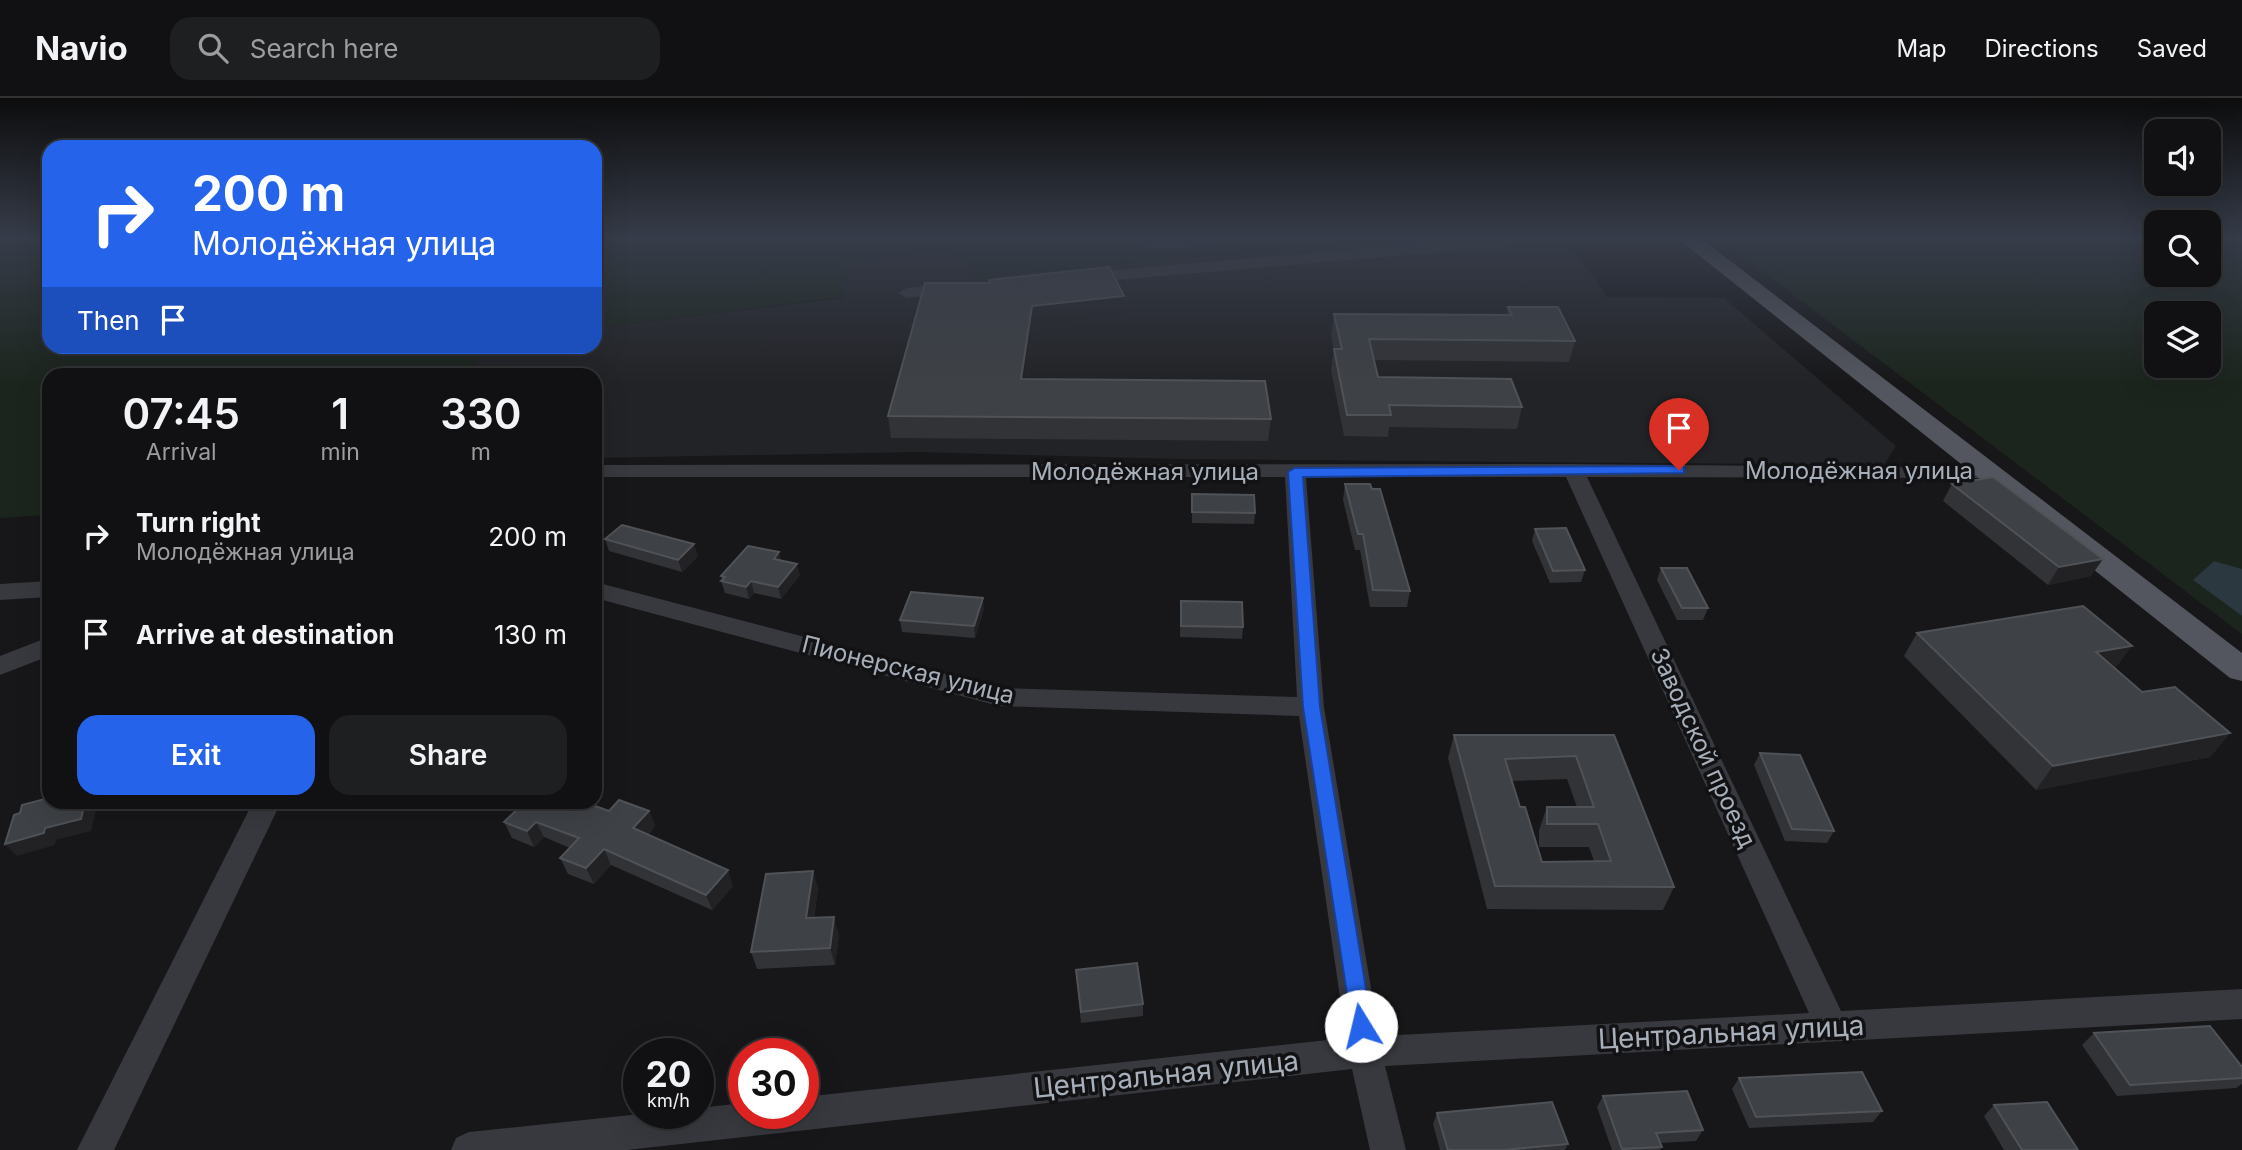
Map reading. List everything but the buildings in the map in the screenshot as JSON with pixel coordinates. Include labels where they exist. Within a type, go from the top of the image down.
[{"type":"main road","points":[[1749,286],[2242,670]]},
{"type":"street","points":[[906,293],[976,287]]},
{"type":"street","name":"Заводской проезд","points":[[1573,470],[1832,1027]]},
{"type":"street","name":"Молодёжная улица","points":[[602,471],[1988,472]]},
{"type":"street","points":[[1295,472],[1311,707],[1365,1052],[1388,1150]]},
{"type":"street","points":[[0,593],[42,590]]},
{"type":"street","name":"Пионерская улица","points":[[602,592],[999,697],[1311,707]]},
{"type":"street","points":[[0,666],[42,649]]},
{"type":"street","points":[[95,1150],[264,809]]},
{"type":"street","name":"Центральная улица","points":[[469,1150],[1365,1052],[2242,1004]]},
{"type":"shaded area","points":[[0,286],[42,286],[42,354],[479,354],[473,368],[42,368],[42,515],[0,518]]},
{"type":"shaded area","points":[[602,286],[842,286],[843,297],[602,327]]},
{"type":"shaded area","points":[[841,286],[1599,286],[1607,297],[1724,298],[1896,446],[1884,465],[1179,459],[916,452],[602,458],[602,368],[473,368],[479,354],[602,354],[602,327],[842,298]]},
{"type":"shaded area","points":[[1782,286],[2242,286],[2242,569],[2214,561],[2193,580],[2242,616],[2242,634]]},
{"type":"shaded area","points":[[2214,561],[2242,569],[2242,616],[2193,580]]},
{"type":"route","points":[[1361,1026],[1311,707],[1295,472],[1679,470]]}]
